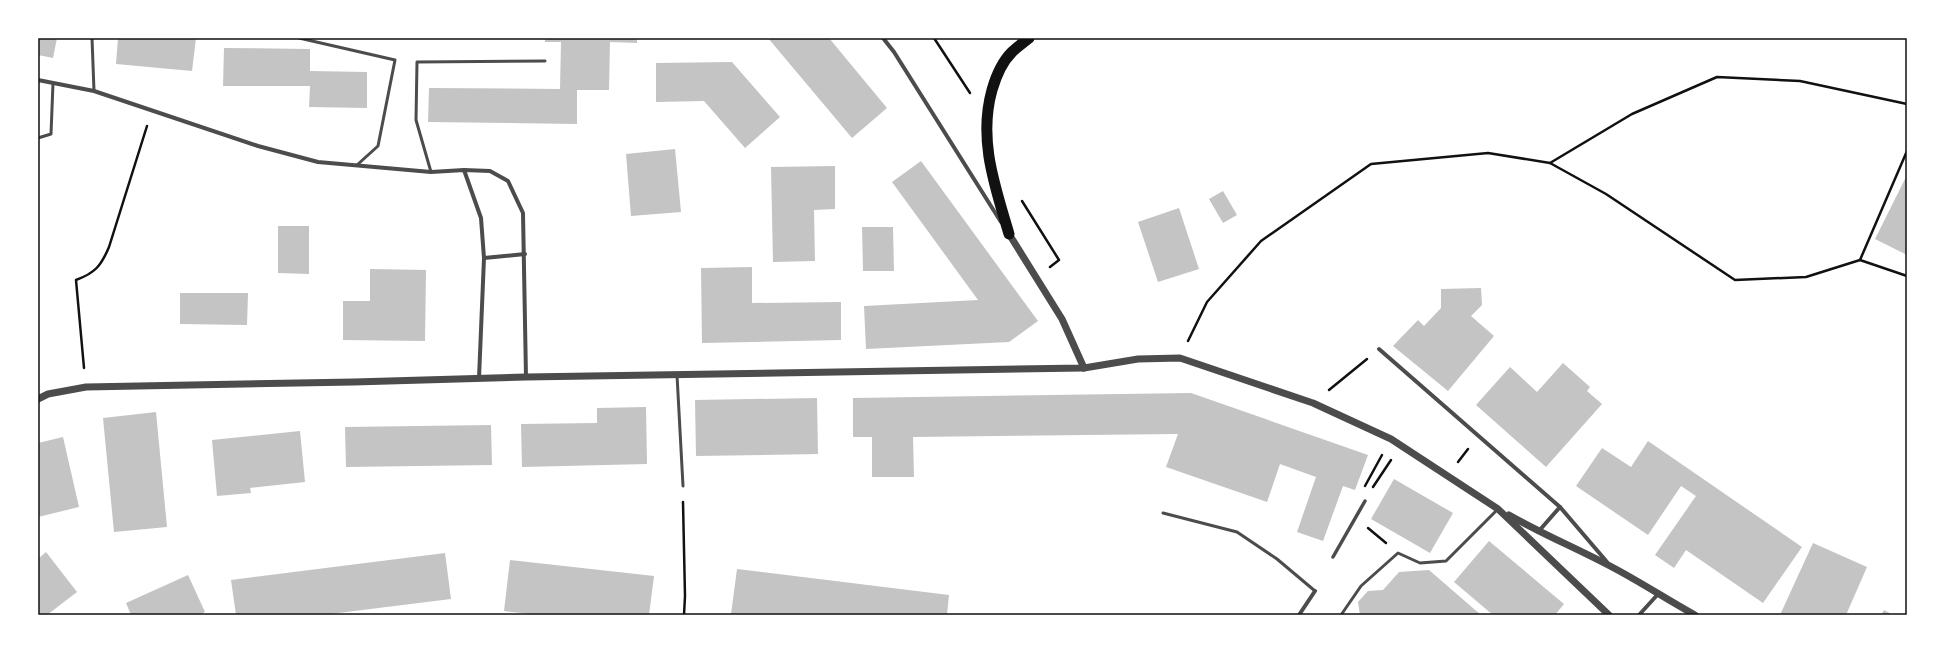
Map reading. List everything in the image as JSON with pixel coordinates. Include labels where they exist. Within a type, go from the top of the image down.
[{"type":"highway","points":[[1009,234],[994,180],[985,133],[988,103],[996,76],[1011,53],[1028,38]]},
{"type":"street","points":[[883,38],[894,52],[1062,319],[1084,368]]},
{"type":"street","points":[[38,80],[94,91],[258,146],[318,162],[431,172],[464,170],[490,171],[508,181],[523,212],[525,254],[526,377]]},
{"type":"street","points":[[464,170],[481,218],[484,258],[479,378]]},
{"type":"street","points":[[484,258],[525,254]]},
{"type":"street","points":[[1379,349],[1560,507],[1610,566]]},
{"type":"street","points":[[38,398],[48,394],[86,387],[526,377],[1084,368],[1138,359],[1180,358],[1313,403],[1391,439],[1401,444],[1498,509],[1538,532],[1610,566],[1659,592],[1695,615]]},
{"type":"street","points":[[1334,557],[1365,501]]},
{"type":"street","points":[[1538,532],[1560,507]]},
{"type":"street","points":[[1498,509],[1609,615]]},
{"type":"street","points":[[1299,615],[1315,591]]},
{"type":"street","points":[[1640,615],[1659,592]]},
{"type":"lane","points":[[92,38],[94,91]]},
{"type":"lane","points":[[299,38],[395,60],[378,146],[357,165]]},
{"type":"lane","points":[[431,172],[416,120],[417,62],[545,61]]},
{"type":"lane","points":[[38,138],[51,134],[53,83]]},
{"type":"lane","points":[[677,375],[683,486]]},
{"type":"lane","points":[[1341,615],[1361,586],[1398,553],[1420,563],[1446,561],[1498,509]]},
{"type":"lane","points":[[1163,513],[1237,532],[1277,559],[1315,591]]},
{"type":"path","points":[[1550,163],[1632,114],[1717,77],[1800,81],[1907,104]]},
{"type":"path","points":[[86,387],[76,280],[90,275],[103,262],[110,247],[152,110]]},
{"type":"path","points":[[1860,260],[1907,151]]},
{"type":"path","points":[[1180,358],[1207,302],[1261,241],[1371,164],[1488,153],[1550,163],[1606,194],[1735,280],[1806,276],[1860,260],[1907,276]]},
{"type":"path","points":[[1021,200],[1060,260],[1036,277]]},
{"type":"path","points":[[1313,403],[1379,349]]},
{"type":"path","points":[[1448,475],[1478,436]]},
{"type":"path","points":[[1391,439],[1359,498],[1365,501],[1401,444]]},
{"type":"path","points":[[683,486],[684,615]]},
{"type":"path","points":[[1354,520],[1361,522],[1398,553]]},
{"type":"building","points":[[38,38],[57,38],[53,58],[38,55]]},
{"type":"building","points":[[118,38],[196,38],[192,71],[116,64]]},
{"type":"building","points":[[545,38],[637,38],[637,43],[610,42],[609,90],[577,90],[577,124],[428,122],[429,88],[560,89],[561,42],[545,42]]},
{"type":"building","points":[[768,38],[829,38],[887,108],[852,138]]},
{"type":"building","points":[[224,48],[310,49],[310,71],[367,72],[367,108],[309,107],[310,86],[223,86]]},
{"type":"building","points":[[732,62],[780,117],[745,148],[704,101],[656,102],[656,63]]},
{"type":"building","points":[[675,149],[681,212],[631,216],[626,154]]},
{"type":"building","points":[[921,161],[1038,321],[1009,342],[866,349],[864,306],[978,300],[892,182]]},
{"type":"building","points":[[835,166],[835,209],[814,210],[815,261],[773,262],[771,167]]},
{"type":"building","points":[[1907,175],[1907,255],[1875,239]]},
{"type":"building","points":[[1223,191],[1237,215],[1223,223],[1209,199]]},
{"type":"building","points":[[1179,208],[1199,269],[1158,282],[1138,222]]},
{"type":"building","points":[[278,226],[309,226],[309,274],[278,273]]},
{"type":"building","points":[[862,227],[893,227],[894,271],[863,271]]},
{"type":"building","points":[[752,267],[752,303],[841,302],[841,340],[702,343],[701,268]]},
{"type":"building","points":[[370,269],[426,270],[425,341],[343,340],[343,301],[370,301]]},
{"type":"building","points":[[1481,288],[1482,305],[1471,316],[1494,336],[1448,391],[1393,346],[1418,320],[1424,326],[1441,308],[1441,289]]},
{"type":"building","points":[[180,293],[248,293],[247,325],[180,324]]},
{"type":"building","points":[[1563,363],[1590,387],[1587,391],[1602,404],[1546,467],[1476,405],[1510,367],[1537,392]]},
{"type":"building","points":[[1191,393],[1368,455],[1355,490],[1343,486],[1323,541],[1297,532],[1316,477],[1280,464],[1267,502],[1166,467],[1178,434],[913,437],[914,477],[872,477],[872,437],[853,437],[853,398]]},
{"type":"building","points":[[817,398],[818,454],[696,456],[695,400]]},
{"type":"building","points":[[646,407],[647,464],[522,467],[521,424],[597,423],[597,408]]},
{"type":"building","points":[[156,412],[167,527],[114,532],[103,418]]},
{"type":"building","points":[[491,425],[492,465],[346,467],[345,427]]},
{"type":"building","points":[[300,431],[305,482],[250,488],[251,493],[217,496],[212,440]]},
{"type":"building","points":[[63,437],[79,507],[38,517],[38,443]]},
{"type":"building","points":[[1648,441],[1802,547],[1763,603],[1686,550],[1674,568],[1655,555],[1696,496],[1681,486],[1648,535],[1576,486],[1602,448],[1631,467]]},
{"type":"building","points":[[1394,479],[1453,513],[1430,553],[1371,519]]},
{"type":"building","points":[[1489,541],[1564,604],[1555,615],[1493,615],[1454,582]]},
{"type":"building","points":[[1813,543],[1867,567],[1846,615],[1780,615]]},
{"type":"building","points":[[46,552],[77,592],[47,615],[38,615],[38,559]]},
{"type":"building","points":[[445,553],[451,599],[322,615],[236,615],[231,580]]},
{"type":"building","points":[[510,560],[654,576],[649,615],[539,615],[504,611]]},
{"type":"building","points":[[737,569],[949,595],[947,615],[731,614]]},
{"type":"building","points":[[1429,570],[1481,615],[1360,615],[1358,602],[1368,591],[1383,590],[1399,572]]},
{"type":"building","points":[[188,575],[205,612],[199,615],[131,615],[126,603]]},
{"type":"building","points":[[1884,610],[1893,615],[1881,615]]}]
